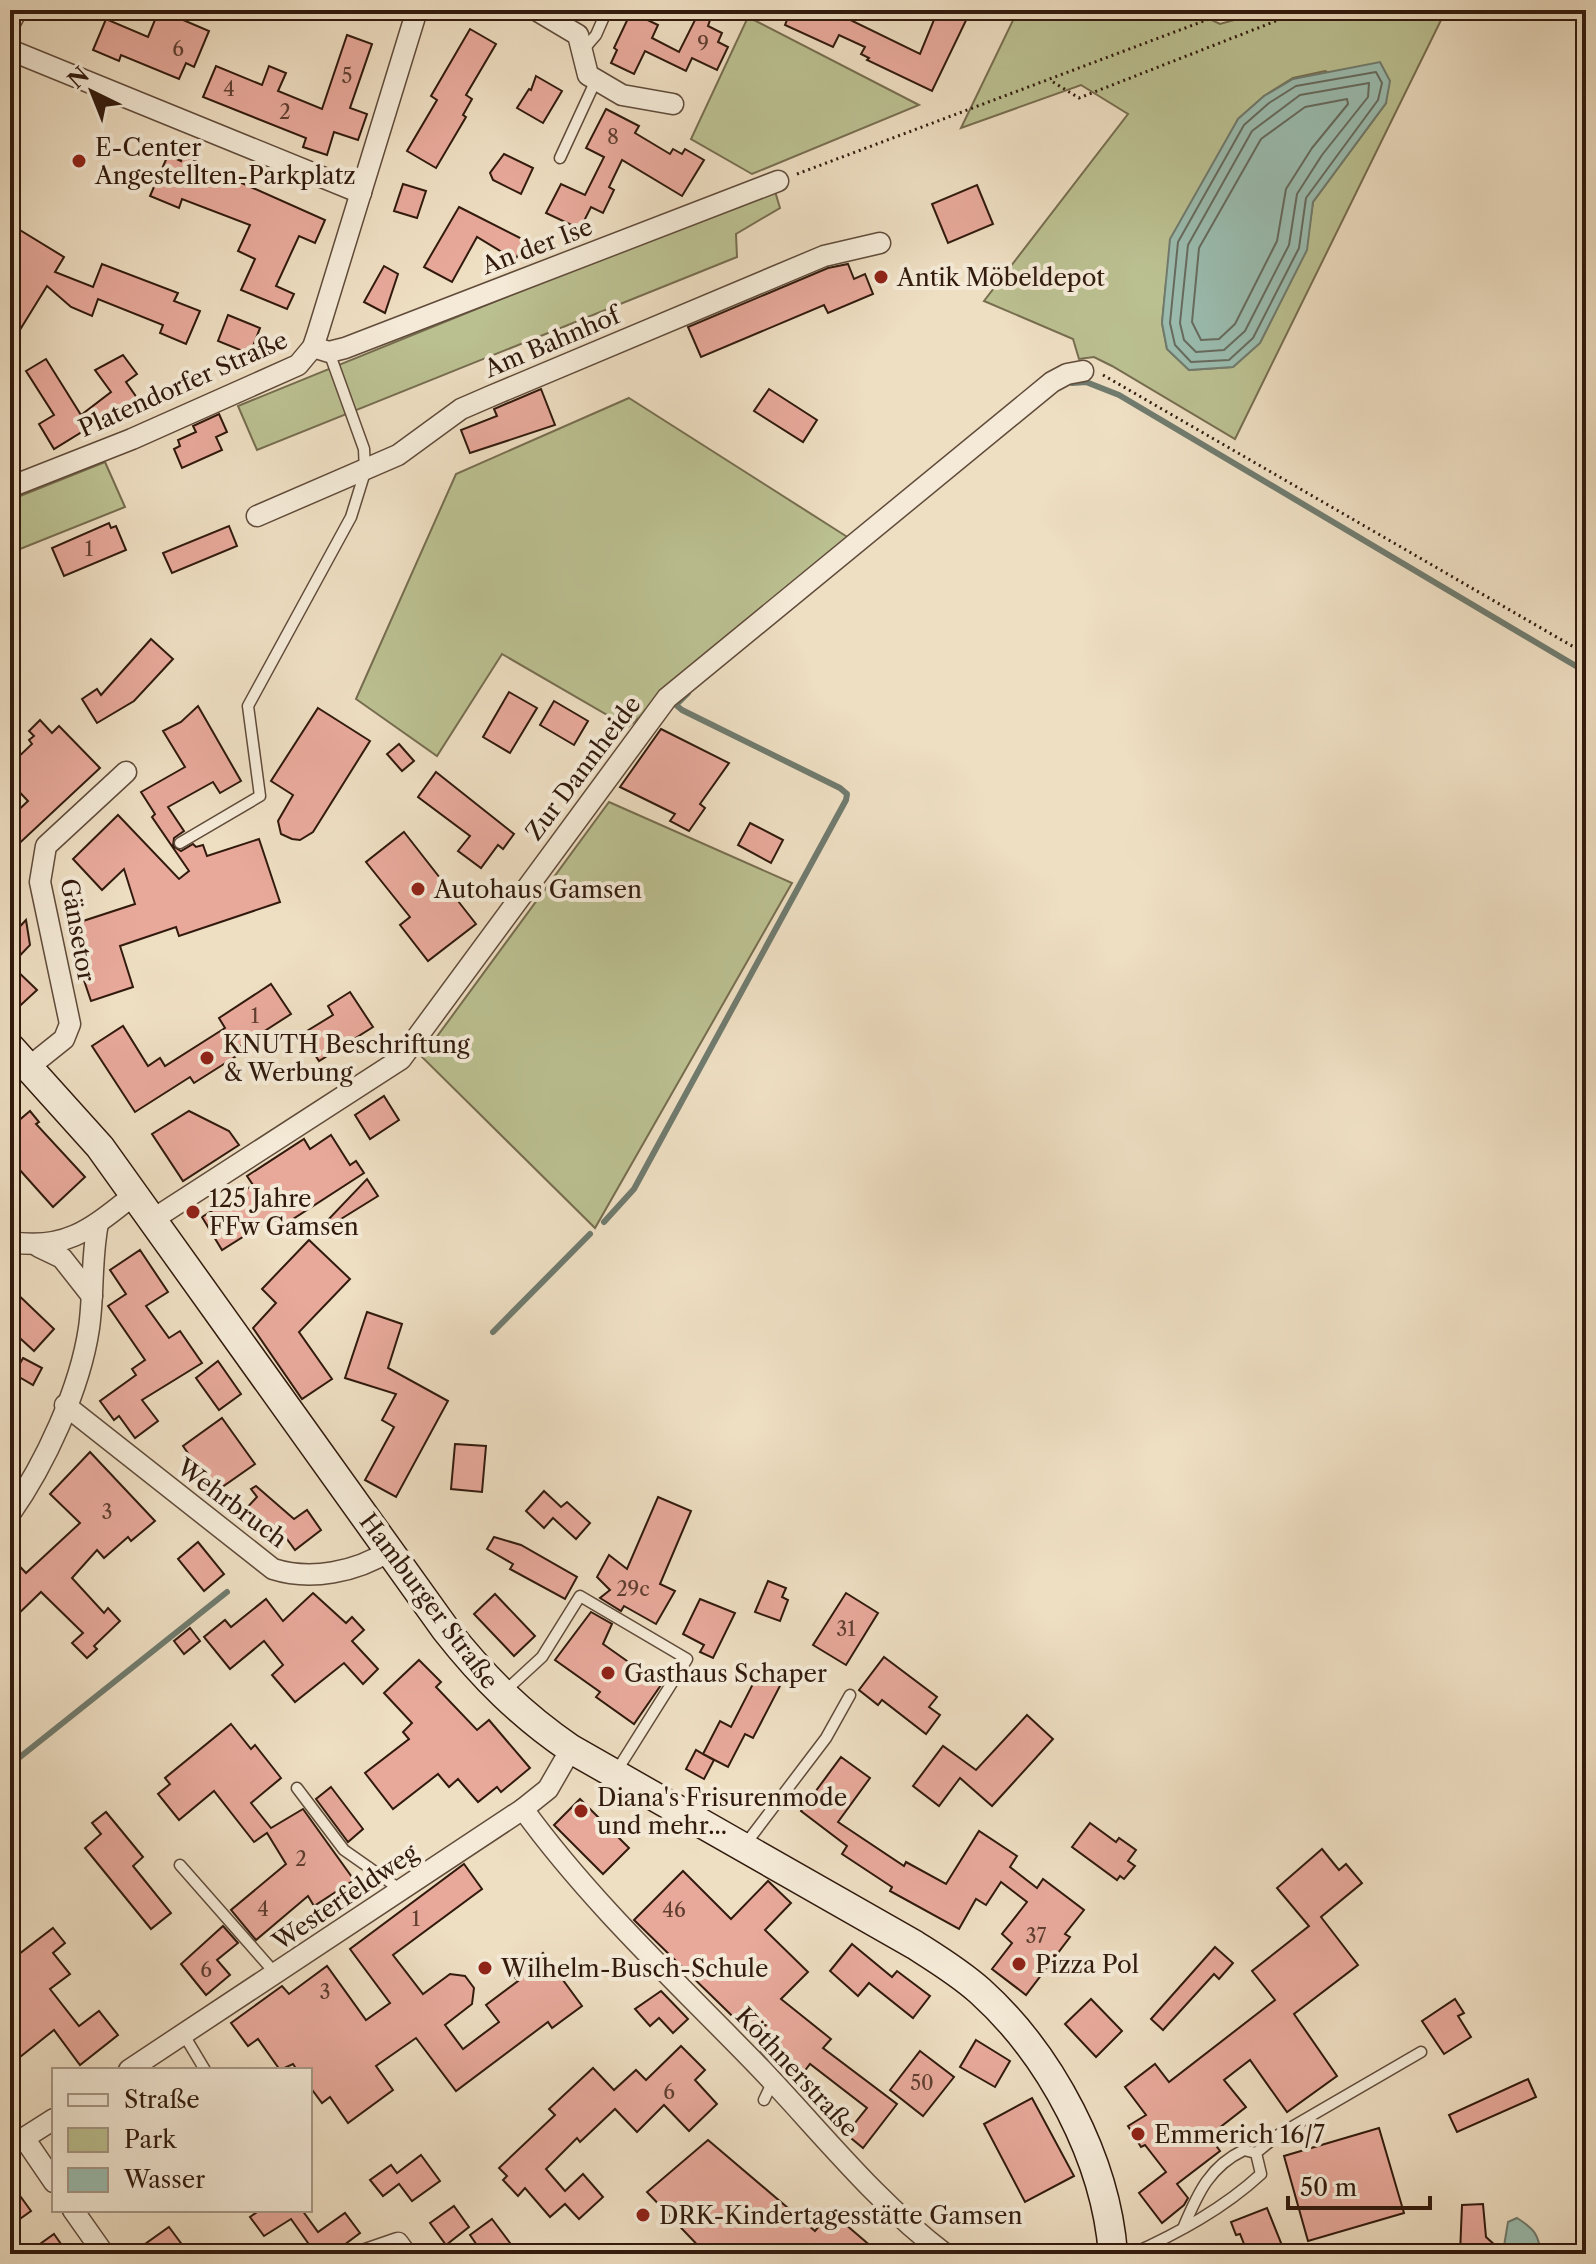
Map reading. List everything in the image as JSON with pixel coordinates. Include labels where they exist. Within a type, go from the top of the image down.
[{"type":"street","points":[[10,23],[17,10]]},
{"type":"street","name":"Platendorfer Straße","points":[[10,487],[132,439],[298,365],[321,350],[361,193],[417,10]]},
{"type":"street","points":[[536,10],[578,35],[588,75],[622,95],[673,104]]},
{"type":"street","points":[[10,50],[361,193]]},
{"type":"street","name":"An der Ise","points":[[321,350],[778,181]]},
{"type":"street","name":"Am Bahnhof","points":[[257,516],[365,472],[398,455],[461,409],[824,256],[880,243]]},
{"type":"street","name":"Zur Dannheide","points":[[152,1220],[401,1059],[667,698],[1052,382],[1067,374],[1083,371]]},
{"type":"street","name":"Gänsetor","points":[[20,1057],[64,1039],[70,1024],[40,882],[46,846],[126,772]]},
{"type":"street","name":"Hamburger Straße","points":[[20,1057],[100,1147],[446,1630],[501,1694],[529,1720],[571,1749],[942,1962],[980,1991],[1009,2020],[1042,2065],[1089,2152],[1110,2218],[1113,2254]]},
{"type":"street","points":[[39,1247],[68,1241],[98,1223],[135,1194]]},
{"type":"street","points":[[10,1514],[38,1474],[86,1343],[98,1223]]},
{"type":"street","points":[[10,1242],[39,1247],[62,1258],[92,1296]]},
{"type":"street","name":"Wehrbruch","points":[[65,1405],[273,1569],[304,1574],[338,1572],[375,1560],[389,1551]]},
{"type":"street","name":"Westerfeldweg","points":[[132,2068],[277,1975],[523,1809],[548,1789],[571,1749]]},
{"type":"street","name":"Köthnerstraße","points":[[523,1809],[577,1878],[768,2091],[945,2254]]},
{"type":"street","points":[[52,2120],[15,2140],[52,2180]]},
{"type":"street","points":[[74,2212],[104,2254]]},
{"type":"street","points":[[366,2254],[398,2243],[406,2254]]},
{"type":"lane","points":[[583,50],[596,35],[607,10]]},
{"type":"lane","points":[[560,158],[596,80]]},
{"type":"lane","points":[[180,843],[260,796],[248,706],[351,517],[365,472],[364,449],[321,350]]},
{"type":"lane","points":[[501,1694],[542,1657],[580,1596],[687,1659],[615,1774]]},
{"type":"lane","points":[[743,1848],[826,1738],[850,1695]]},
{"type":"lane","points":[[297,1788],[344,1850],[401,1890]]},
{"type":"lane","points":[[180,1865],[277,1975]]},
{"type":"lane","points":[[184,2035],[204,2068]]},
{"type":"lane","points":[[1256,2153],[1278,2135],[1421,2052]]},
{"type":"lane","points":[[1184,2226],[1200,2189],[1213,2172],[1227,2159],[1244,2150],[1256,2153]]},
{"type":"lane","points":[[1132,2254],[1218,2210],[1261,2174],[1256,2153]]},
{"type":"path","points":[[778,181],[1051,81],[1233,10]]},
{"type":"path","points":[[1051,81],[1079,98],[1304,10]]},
{"type":"path","points":[[1083,371],[1111,379],[1164,407],[1586,654]]},
{"type":"green space","points":[[1018,10],[1190,10],[1220,24],[1238,19],[1243,10],[1446,10],[1235,439],[1112,366],[1094,357],[1079,359],[1073,339],[984,301],[1128,114],[1081,85],[961,128]],"holes":[[[1325,71],[1386,103],[1313,202],[1306,250],[1260,343],[1233,367],[1189,370],[1167,349],[1162,323],[1166,283],[1238,119],[1264,96],[1293,78]]]},
{"type":"green space","points":[[748,17],[919,105],[752,174],[691,139]]},
{"type":"green space","points":[[774,188],[780,208],[736,234],[737,257],[257,450],[238,406]]},
{"type":"green space","points":[[629,398],[849,538],[628,727],[502,654],[437,756],[356,699],[456,474]]},
{"type":"green space","points":[[105,462],[125,507],[10,553],[10,500]]},
{"type":"green space","points":[[609,802],[792,883],[595,1228],[422,1057]]},
{"type":"water","points":[[1380,62],[1390,81],[1386,103],[1313,202],[1307,250],[1260,343],[1233,367],[1189,370],[1167,349],[1162,323],[1170,239],[1238,119],[1264,96],[1293,79]]},
{"type":"water","points":[[1517,2218],[1534,2233],[1540,2254],[1509,2254],[1504,2246],[1508,2222]]},
{"type":"building","points":[[159,10],[179,10],[176,17],[209,31],[194,67],[186,63],[179,79],[121,55],[119,61],[93,50],[106,19],[148,37]]},
{"type":"building","points":[[791,10],[830,10],[920,54],[938,10],[971,10],[932,91],[867,60],[869,58],[861,54],[865,47],[839,35],[833,47],[785,25]]},
{"type":"building","points":[[631,12],[658,25],[652,38],[679,52],[698,14],[710,20],[708,26],[722,33],[718,42],[728,47],[717,70],[692,58],[686,71],[645,51],[634,74],[611,63],[617,50],[614,48]]},
{"type":"building","points":[[470,29],[496,44],[466,95],[472,99],[463,115],[466,117],[436,168],[407,151],[437,100],[431,96]]},
{"type":"building","points":[[347,35],[372,44],[350,108],[367,114],[358,140],[334,132],[327,155],[303,147],[306,138],[203,97],[216,66],[262,85],[269,66],[286,73],[278,91],[322,109]]},
{"type":"building","points":[[536,76],[562,91],[543,123],[517,108],[531,90]]},
{"type":"building","points":[[606,109],[639,126],[635,133],[670,154],[673,149],[682,154],[685,149],[704,160],[682,196],[622,160],[609,187],[614,190],[603,213],[591,207],[580,229],[546,213],[561,184],[585,195],[604,157],[586,148]]},
{"type":"building","points":[[504,154],[533,168],[521,194],[493,180],[490,173]]},
{"type":"building","points":[[168,155],[181,161],[183,155],[199,162],[196,168],[224,180],[226,176],[325,220],[315,243],[299,236],[276,286],[294,294],[287,309],[241,290],[255,259],[238,251],[250,225],[182,199],[179,208],[150,196]]},
{"type":"building","points":[[403,184],[426,191],[417,218],[394,211]]},
{"type":"building","points":[[977,185],[993,224],[948,243],[932,204]]},
{"type":"building","points":[[459,207],[526,241],[515,260],[477,237],[452,282],[424,267]]},
{"type":"building","points":[[10,224],[64,257],[55,272],[93,287],[102,264],[178,293],[174,301],[200,311],[186,344],[160,333],[163,325],[98,299],[92,316],[71,307],[47,286],[10,346]]},
{"type":"building","points":[[848,264],[854,279],[865,274],[873,294],[828,313],[824,305],[701,357],[688,327],[828,268]]},
{"type":"building","points":[[384,266],[398,274],[385,313],[364,302]]},
{"type":"building","points":[[228,315],[260,328],[250,354],[218,341]]},
{"type":"building","points":[[123,355],[137,374],[126,382],[137,398],[54,449],[39,424],[54,415],[26,371],[46,359],[81,415],[111,392],[95,370]]},
{"type":"building","points":[[541,389],[555,425],[470,453],[461,430],[497,416],[494,409]]},
{"type":"building","points":[[769,389],[817,420],[803,442],[754,411]]},
{"type":"building","points":[[219,414],[227,432],[216,437],[222,450],[182,468],[174,449],[180,446],[178,440],[196,432],[193,426]]},
{"type":"building","points":[[109,523],[111,528],[116,526],[126,550],[64,576],[52,548]]},
{"type":"building","points":[[229,526],[237,546],[172,573],[163,553]]},
{"type":"building","points":[[151,639],[173,659],[134,701],[97,723],[82,699],[97,689],[101,695]]},
{"type":"building","points":[[509,692],[537,708],[510,753],[483,737]]},
{"type":"building","points":[[554,701],[588,721],[574,745],[540,725]]},
{"type":"building","points":[[198,706],[241,781],[220,793],[213,782],[168,807],[184,831],[174,838],[173,846],[181,851],[193,844],[196,847],[203,845],[207,856],[259,839],[280,902],[179,936],[176,927],[120,946],[133,987],[91,1001],[70,939],[84,935],[80,922],[135,904],[124,869],[102,890],[73,859],[118,815],[179,879],[189,871],[152,817],[155,814],[141,792],[185,767],[163,731],[181,722]]},
{"type":"building","points":[[318,708],[370,741],[313,832],[300,840],[292,839],[281,834],[278,821],[293,795],[271,781]]},
{"type":"building","points":[[40,720],[52,733],[59,726],[100,768],[10,852],[10,818],[28,801],[10,782],[10,765],[32,744],[29,740],[34,736],[29,731]]},
{"type":"building","points":[[661,729],[729,763],[700,804],[705,808],[689,831],[670,821],[675,814],[620,787]]},
{"type":"building","points":[[399,744],[414,761],[402,771],[387,754]]},
{"type":"building","points":[[436,772],[514,834],[503,849],[498,845],[481,868],[458,851],[470,836],[418,797]]},
{"type":"building","points":[[750,823],[783,840],[771,863],[738,845]]},
{"type":"building","name":"Autohaus Gamsen","points":[[404,832],[476,924],[428,961],[400,925],[410,917],[366,862]]},
{"type":"building","points":[[26,920],[30,945],[11,965],[37,990],[10,1015],[10,937]]},
{"type":"building","points":[[271,984],[291,1014],[232,1052],[235,1057],[194,1083],[190,1077],[135,1112],[92,1046],[123,1026],[148,1066],[160,1058],[165,1066],[225,1028],[219,1018]]},
{"type":"building","points":[[350,992],[373,1027],[319,1061],[302,1034],[333,1015],[328,1006]]},
{"type":"building","points":[[384,1096],[399,1120],[370,1139],[355,1115]]},
{"type":"building","points":[[30,1111],[39,1122],[36,1124],[85,1177],[53,1207],[10,1159],[10,1128]]},
{"type":"building","points":[[189,1111],[229,1131],[239,1145],[183,1181],[152,1134]]},
{"type":"building","points":[[331,1135],[350,1165],[356,1161],[364,1173],[279,1228],[273,1218],[222,1250],[202,1217],[253,1185],[247,1176],[304,1139],[310,1149]]},
{"type":"building","points":[[367,1179],[378,1196],[328,1227],[325,1223]]},
{"type":"building","points":[[309,1240],[350,1279],[299,1332],[332,1379],[302,1399],[253,1328],[276,1303],[262,1289]]},
{"type":"building","points":[[140,1250],[168,1292],[146,1306],[169,1338],[180,1331],[202,1363],[142,1400],[158,1421],[135,1438],[119,1416],[114,1420],[100,1401],[136,1375],[132,1369],[145,1360],[108,1306],[126,1294],[110,1270]]},
{"type":"building","points":[[10,1287],[54,1329],[34,1351],[10,1329]]},
{"type":"building","points":[[367,1312],[402,1324],[388,1368],[448,1401],[396,1497],[365,1480],[394,1427],[382,1420],[396,1394],[345,1378]]},
{"type":"building","points":[[23,1358],[42,1368],[33,1385],[14,1374]]},
{"type":"building","points":[[218,1361],[241,1394],[219,1410],[196,1378]]},
{"type":"building","points":[[222,1418],[255,1464],[215,1492],[183,1446]]},
{"type":"building","points":[[455,1444],[486,1446],[482,1492],[451,1489]]},
{"type":"building","points":[[90,1452],[155,1521],[131,1541],[128,1537],[104,1558],[97,1550],[72,1578],[104,1613],[108,1608],[120,1621],[94,1646],[97,1649],[87,1658],[72,1643],[83,1633],[41,1592],[10,1622],[10,1556],[26,1573],[80,1523],[50,1494]]},
{"type":"building","points":[[256,1486],[294,1519],[307,1510],[321,1530],[295,1550],[276,1524],[268,1534],[243,1512],[257,1497],[251,1489]]},
{"type":"building","points":[[544,1491],[561,1507],[567,1502],[590,1523],[576,1539],[553,1518],[544,1528],[526,1511]]},
{"type":"building","points":[[658,1497],[691,1511],[660,1584],[675,1591],[656,1624],[624,1606],[621,1611],[600,1598],[610,1590],[597,1577],[609,1555],[627,1569]]},
{"type":"building","points":[[494,1537],[521,1545],[577,1577],[565,1599],[510,1569],[513,1564],[487,1549]]},
{"type":"building","points":[[198,1542],[224,1574],[204,1591],[178,1559]]},
{"type":"building","points":[[768,1581],[786,1588],[782,1597],[788,1600],[780,1621],[755,1612]]},
{"type":"building","points":[[313,1593],[346,1623],[352,1617],[364,1630],[352,1641],[378,1669],[363,1684],[344,1663],[295,1702],[272,1675],[283,1665],[264,1641],[230,1669],[204,1637],[225,1620],[231,1627],[266,1599],[283,1621]]},
{"type":"building","points":[[846,1593],[878,1613],[846,1665],[813,1645]]},
{"type":"building","points":[[495,1594],[535,1636],[514,1656],[474,1614]]},
{"type":"building","points":[[700,1599],[735,1613],[713,1658],[700,1652],[704,1645],[683,1634]]},
{"type":"building","name":"Gasthaus Schaper","points":[[591,1612],[612,1624],[603,1644],[661,1685],[634,1724],[596,1697],[600,1692],[555,1660]]},
{"type":"building","points":[[190,1628],[200,1641],[184,1654],[174,1641]]},
{"type":"building","points":[[884,1657],[937,1697],[929,1707],[940,1715],[926,1734],[882,1700],[878,1705],[859,1690]]},
{"type":"building","points":[[419,1660],[441,1682],[436,1687],[477,1730],[489,1720],[530,1768],[501,1792],[497,1787],[478,1802],[458,1779],[449,1787],[438,1774],[393,1809],[365,1773],[409,1739],[403,1732],[412,1723],[384,1693]]},
{"type":"building","points":[[759,1672],[781,1684],[753,1738],[745,1734],[728,1767],[703,1754],[720,1721],[731,1727]]},
{"type":"building","points":[[1027,1715],[1053,1739],[992,1806],[960,1778],[939,1806],[913,1786],[943,1746],[976,1770]]},
{"type":"building","points":[[231,1724],[251,1749],[255,1745],[281,1778],[251,1803],[271,1828],[303,1809],[354,1880],[314,1906],[308,1896],[256,1940],[231,1910],[286,1864],[267,1833],[254,1842],[214,1791],[179,1820],[158,1794],[170,1784],[165,1778]]},
{"type":"building","points":[[696,1750],[714,1760],[704,1779],[686,1769]]},
{"type":"building","points":[[841,1757],[870,1778],[838,1822],[904,1866],[906,1862],[946,1884],[979,1831],[1017,1856],[1010,1867],[1037,1888],[1043,1879],[1084,1910],[1065,1934],[1070,1937],[1026,1995],[992,1969],[1012,1943],[1002,1934],[1027,1902],[1001,1882],[986,1905],[976,1899],[959,1929],[890,1891],[892,1887],[842,1854],[847,1846],[801,1811]]},
{"type":"building","points":[[331,1787],[363,1829],[348,1842],[316,1799]]},
{"type":"building","points":[[580,1799],[629,1848],[603,1874],[554,1825]]},
{"type":"building","points":[[106,1812],[143,1857],[133,1866],[171,1913],[151,1929],[85,1848],[101,1834],[92,1823]]},
{"type":"building","points":[[1090,1823],[1116,1842],[1119,1838],[1136,1850],[1128,1861],[1135,1866],[1124,1879],[1120,1876],[1117,1880],[1072,1847]]},
{"type":"building","points":[[1322,1849],[1339,1870],[1346,1864],[1362,1883],[1321,1917],[1358,1965],[1294,2014],[1337,2076],[1287,2112],[1250,2060],[1224,2080],[1246,2107],[1209,2136],[1220,2151],[1177,2184],[1188,2198],[1162,2223],[1139,2193],[1166,2172],[1145,2145],[1141,2147],[1128,2126],[1146,2115],[1125,2087],[1155,2064],[1169,2082],[1275,2000],[1252,1971],[1309,1926],[1277,1888]]},
{"type":"building","points":[[464,1864],[482,1889],[393,1955],[423,1994],[450,1974],[465,1976],[474,1988],[472,2004],[445,2025],[463,2049],[499,2022],[486,2005],[518,1981],[513,1975],[543,1953],[582,2006],[552,2028],[548,2022],[456,2091],[416,2038],[376,2066],[393,2090],[348,2123],[330,2097],[322,2103],[312,2090],[312,2068],[296,2068],[293,2064],[279,2068],[258,2039],[248,2046],[231,2023],[282,1986],[289,1994],[327,1966],[366,2020],[390,2003],[350,1949]]},
{"type":"building","points":[[683,1871],[731,1919],[768,1881],[791,1903],[765,1930],[808,1972],[781,1999],[831,2039],[823,2048],[897,2104],[863,2148],[846,2134],[867,2108],[810,2064],[797,2081],[768,2058],[761,2051],[764,2047],[634,1920]]},
{"type":"building","points":[[223,1926],[238,1943],[217,1960],[230,1975],[206,1995],[181,1964]]},
{"type":"building","points":[[53,1928],[65,1943],[53,1953],[70,1974],[50,1989],[79,2026],[99,2011],[118,2035],[80,2065],[54,2030],[10,2065],[10,1942],[19,1954]]},
{"type":"building","points":[[852,1944],[892,1977],[897,1971],[930,1996],[913,2018],[869,1983],[858,1996],[830,1971]]},
{"type":"building","points":[[1215,1947],[1233,1963],[1219,1979],[1214,1974],[1163,2030],[1151,2019]]},
{"type":"building","points":[[661,1991],[688,2019],[673,2033],[659,2018],[650,2026],[635,2009]]},
{"type":"building","points":[[1091,1999],[1122,2031],[1096,2057],[1065,2024]]},
{"type":"building","points":[[1455,1999],[1464,2013],[1458,2016],[1471,2037],[1444,2054],[1422,2021]]},
{"type":"building","points":[[976,2040],[1010,2061],[995,2087],[960,2067]]},
{"type":"building","points":[[681,2046],[705,2070],[695,2080],[717,2104],[689,2131],[664,2105],[637,2132],[615,2109],[580,2142],[577,2138],[546,2169],[565,2191],[583,2174],[603,2197],[579,2219],[565,2204],[550,2217],[525,2188],[518,2196],[503,2180],[507,2176],[499,2168],[555,2115],[549,2109],[593,2068],[614,2090],[636,2070],[646,2080]]},
{"type":"building","points":[[920,2051],[954,2077],[923,2116],[890,2090]]},
{"type":"building","points":[[1528,2079],[1536,2097],[1457,2132],[1449,2115]]},
{"type":"building","points":[[1032,2098],[1074,2176],[1025,2202],[984,2124]]},
{"type":"building","points":[[1379,2128],[1404,2213],[1308,2241],[1284,2156]]},
{"type":"building","points":[[708,2140],[815,2231],[831,2212],[880,2254],[706,2254],[647,2192]]},
{"type":"building","points":[[421,2155],[440,2181],[412,2201],[399,2184],[383,2196],[370,2180],[391,2165],[397,2173]]},
{"type":"building","points":[[10,2182],[31,2211],[10,2226]]},
{"type":"building","points":[[1483,2204],[1486,2237],[1497,2247],[1482,2248],[1483,2254],[1460,2254],[1462,2205]]},
{"type":"building","points":[[454,2206],[469,2227],[446,2245],[430,2223]]},
{"type":"building","points":[[1267,2208],[1283,2248],[1266,2254],[1248,2254],[1231,2222]]},
{"type":"building","points":[[257,2212],[303,2212],[318,2232],[345,2213],[360,2233],[332,2254],[293,2254],[308,2243],[291,2219],[264,2236],[250,2217]]},
{"type":"building","points":[[492,2219],[510,2243],[495,2254],[483,2254],[470,2235]]},
{"type":"building","points":[[169,2227],[189,2254],[131,2254]]},
{"type":"building","points":[[54,2234],[68,2254],[26,2254]]},
{"type":"waterway","points":[[1072,383],[1086,382],[1119,395],[1586,672]]},
{"type":"waterway","points":[[604,1222],[634,1189],[847,794],[682,710],[676,705],[688,693]]},
{"type":"waterway","points":[[493,1332],[590,1234]]},
{"type":"waterway","points":[[10,1765],[227,1592]]},
{"type":"place","name":"E-Center Angestellten-Parkplatz","points":[[79,161]]},
{"type":"place","name":"Antik Möbeldepot","points":[[881,277]]},
{"type":"place","name":"Autohaus Gamsen","points":[[418,889]]},
{"type":"place","name":"KNUTH Beschriftung & Werbung","points":[[207,1058]]},
{"type":"place","name":"125 Jahre FFw Gamsen","points":[[193,1212]]},
{"type":"place","name":"Gasthaus Schaper","points":[[608,1673]]},
{"type":"place","name":"Diana's Frisurenmode und mehr...","points":[[581,1811]]},
{"type":"place","name":"Pizza Pol","points":[[1019,1964]]},
{"type":"place","name":"Wilhelm-Busch-Schule","points":[[485,1968]]},
{"type":"place","name":"Emmerich 16/7","points":[[1138,2134]]},
{"type":"place","name":"DRK-Kindertagesstätte Gamsen","points":[[643,2215]]}]
